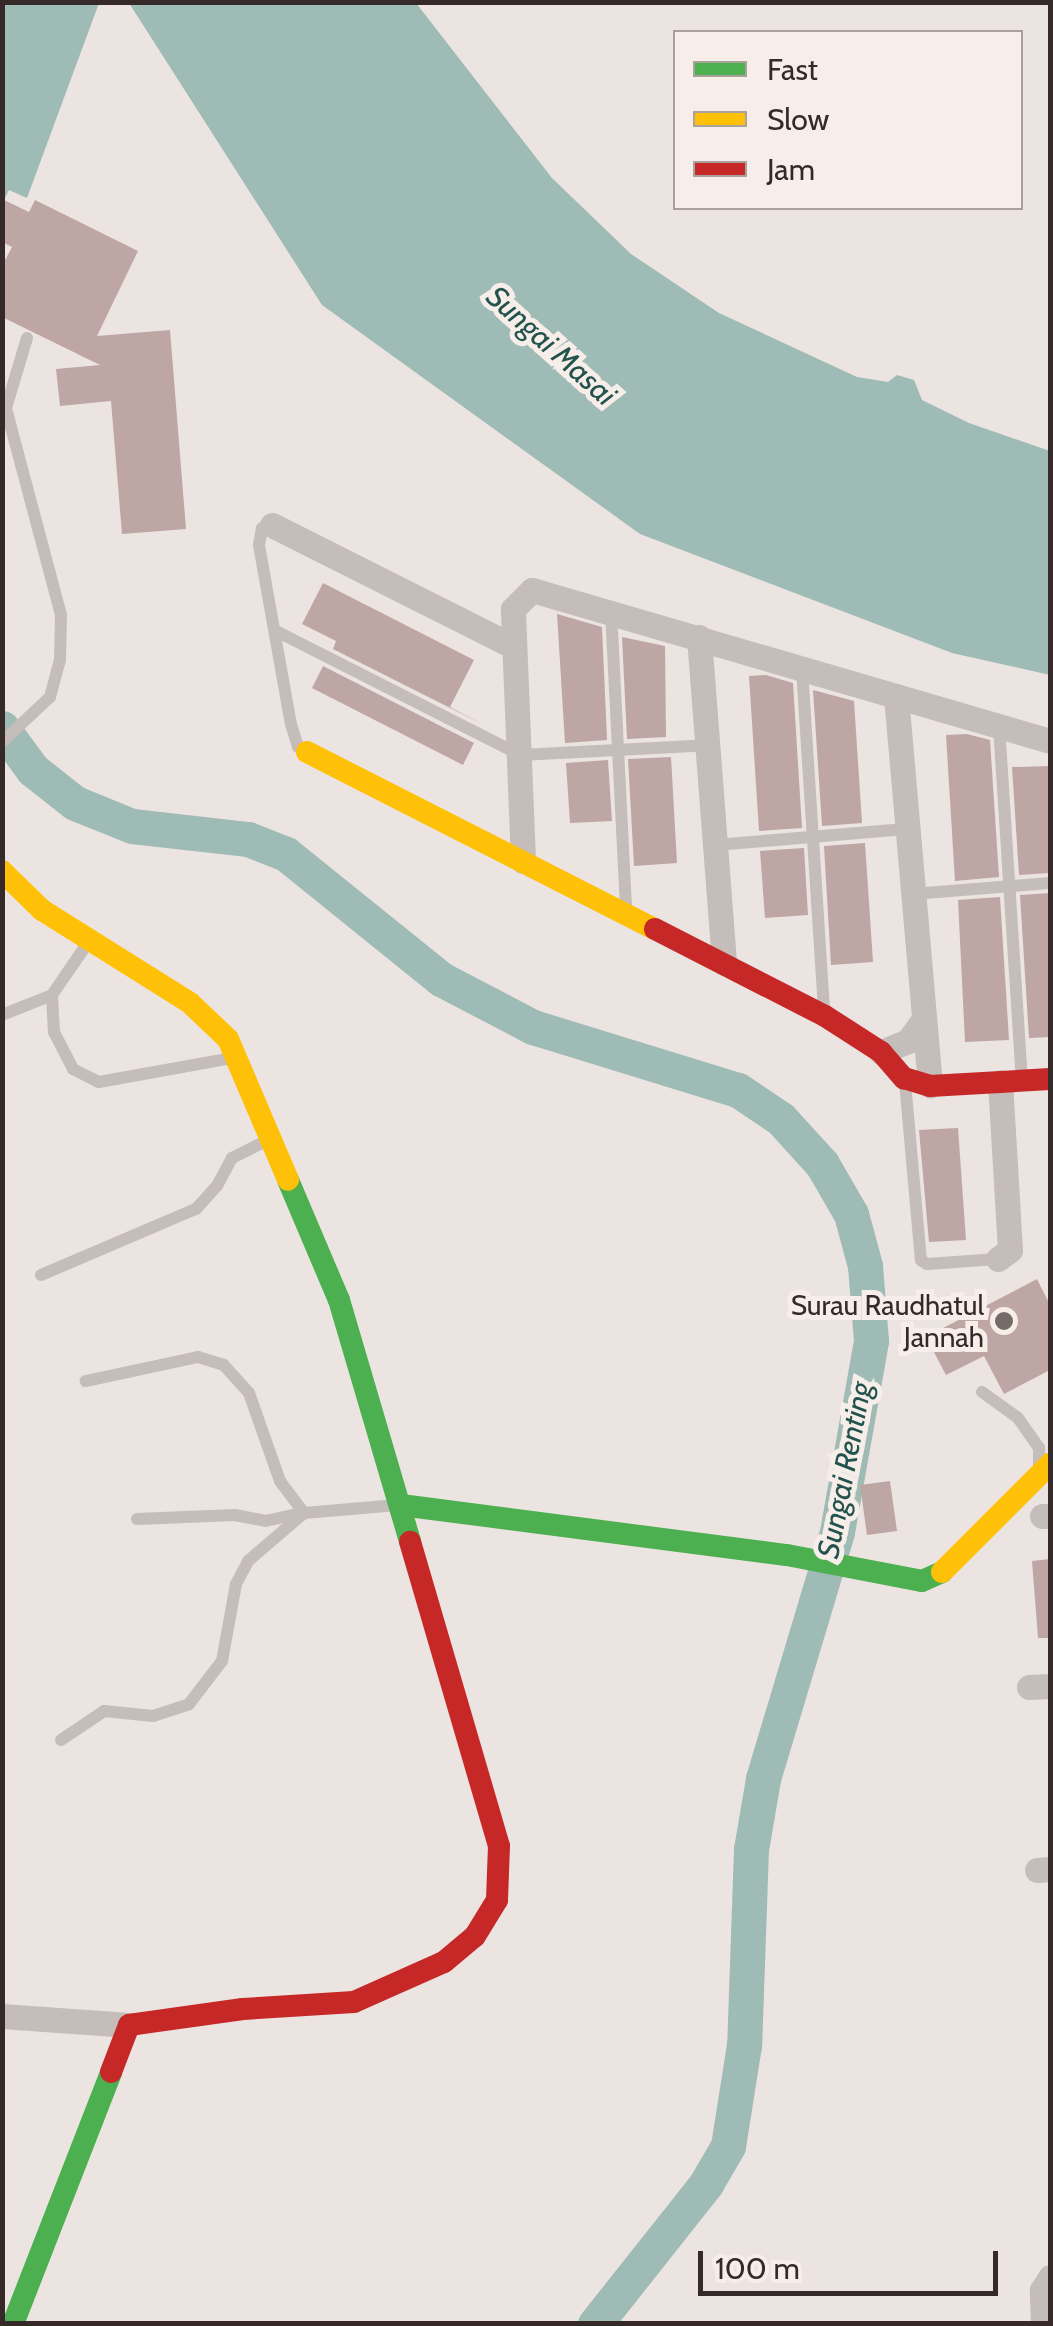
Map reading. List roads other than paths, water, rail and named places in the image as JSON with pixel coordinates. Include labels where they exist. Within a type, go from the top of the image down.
[{"type":"street","points":[[272,525],[513,646]]},
{"type":"street","points":[[523,861],[514,608],[532,590],[1050,742]]},
{"type":"street","points":[[699,638],[724,964]]},
{"type":"street","points":[[896,696],[930,1086]]},
{"type":"street","points":[[307,752],[825,1016],[881,1052],[904,1078],[930,1086],[1050,1079]]},
{"type":"street","points":[[2,870],[42,910],[190,1003],[228,1039],[339,1300],[500,1846],[496,1900],[475,1936],[444,1962],[354,2002],[243,2010],[129,2025],[2,2016]]},
{"type":"street","points":[[881,1052],[908,1041],[924,1019]]},
{"type":"street","points":[[998,1259],[1010,1250],[1011,1082]]},
{"type":"street","points":[[400,1505],[787,1556],[922,1581],[948,1570],[1045,1470]]},
{"type":"street","points":[[13,2324],[129,2025]]},
{"type":"street","points":[[1043,2324],[1042,2290],[1050,2277]]},
{"type":"lane","points":[[2,742],[50,697],[60,660],[61,615],[6,408],[27,338]]},
{"type":"lane","points":[[272,525],[262,528],[259,536],[290,724],[298,747],[307,752]]},
{"type":"lane","points":[[611,611],[626,913]]},
{"type":"lane","points":[[274,630],[520,755],[708,745]]},
{"type":"lane","points":[[802,668],[825,1016]]},
{"type":"lane","points":[[999,726],[1009,887],[1011,1082]]},
{"type":"lane","points":[[716,845],[908,829]]},
{"type":"lane","points":[[913,894],[1050,883]]},
{"type":"lane","points":[[2,1015],[52,995],[90,940]]},
{"type":"lane","points":[[52,995],[54,1032],[73,1068],[86,1078],[99,1082],[235,1057]]},
{"type":"lane","points":[[904,1078],[920,1260],[927,1264],[998,1259]]},
{"type":"lane","points":[[40,1274],[196,1210],[217,1186],[232,1158],[270,1139]]},
{"type":"lane","points":[[86,1381],[198,1357],[224,1365],[249,1394],[280,1481],[304,1513]]},
{"type":"lane","points":[[982,1392],[1018,1418],[1039,1448],[1045,1470]]},
{"type":"lane","points":[[138,1519],[235,1515],[266,1522],[304,1513],[400,1505]]},
{"type":"lane","points":[[62,1740],[104,1711],[154,1716],[189,1704],[222,1661],[236,1584],[248,1561],[304,1513]]},
{"type":"water","points":[[3,3],[99,3],[27,198],[9,190],[3,202]]},
{"type":"water","name":"Sungai Masai","points":[[129,3],[416,3],[552,178],[631,254],[719,313],[857,377],[888,382],[897,375],[914,380],[922,400],[969,423],[1050,451],[1050,675],[952,653],[640,534],[322,305]]},
{"type":"waterway","name":"Sungai Renting","points":[[2,728],[33,770],[75,803],[132,826],[248,839],[286,854],[441,979],[533,1027],[738,1090],[781,1119],[822,1164],[851,1214],[865,1266],[871,1341],[837,1532],[763,1779],[751,1849],[744,2045],[728,2146],[706,2184],[595,2324]]},
{"type":"place","name":"Surau Raudhatul Jannah","points":[[1004,1321]]}]
